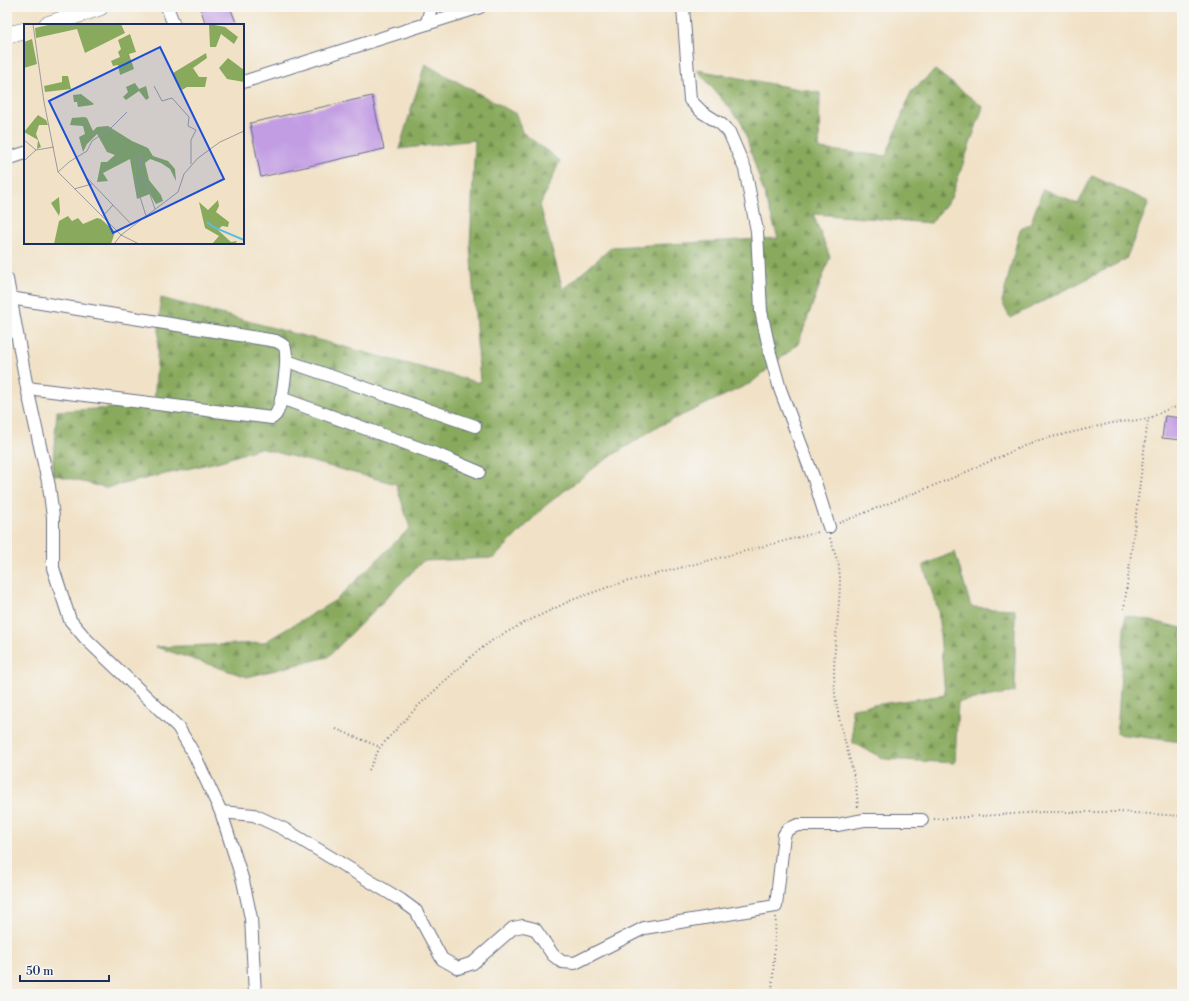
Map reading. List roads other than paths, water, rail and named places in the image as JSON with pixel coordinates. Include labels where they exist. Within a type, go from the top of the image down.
[{"type":"main road","points":[[50,24],[100,7]]},
{"type":"main road","points":[[7,35],[24,31]]},
{"type":"street","points":[[167,7],[174,24]]},
{"type":"street","points":[[427,23],[431,7]]},
{"type":"street","points":[[244,82],[480,7]]},
{"type":"street","points":[[683,7],[690,100],[702,112],[721,124],[729,132],[745,169],[757,231],[761,311],[770,353],[780,388],[814,479],[829,527]]},
{"type":"street","points":[[7,159],[24,153]]},
{"type":"street","points":[[7,279],[27,388],[49,486],[53,517],[53,568],[70,620],[86,639],[178,727],[194,754],[221,812],[243,881],[251,918],[255,994]]},
{"type":"street","points":[[10,298],[276,341],[283,346],[286,362],[281,398],[277,413],[272,418],[27,388]]},
{"type":"street","points":[[286,362],[475,426]]},
{"type":"street","points":[[281,398],[441,456],[479,472]]},
{"type":"street","points":[[221,812],[254,815],[284,829],[401,900],[416,910],[442,959],[458,968],[473,963],[513,928],[523,926],[535,930],[553,954],[562,962],[575,963],[644,928],[776,906],[784,836],[788,829],[798,824],[837,825],[856,821],[922,820]]}]
